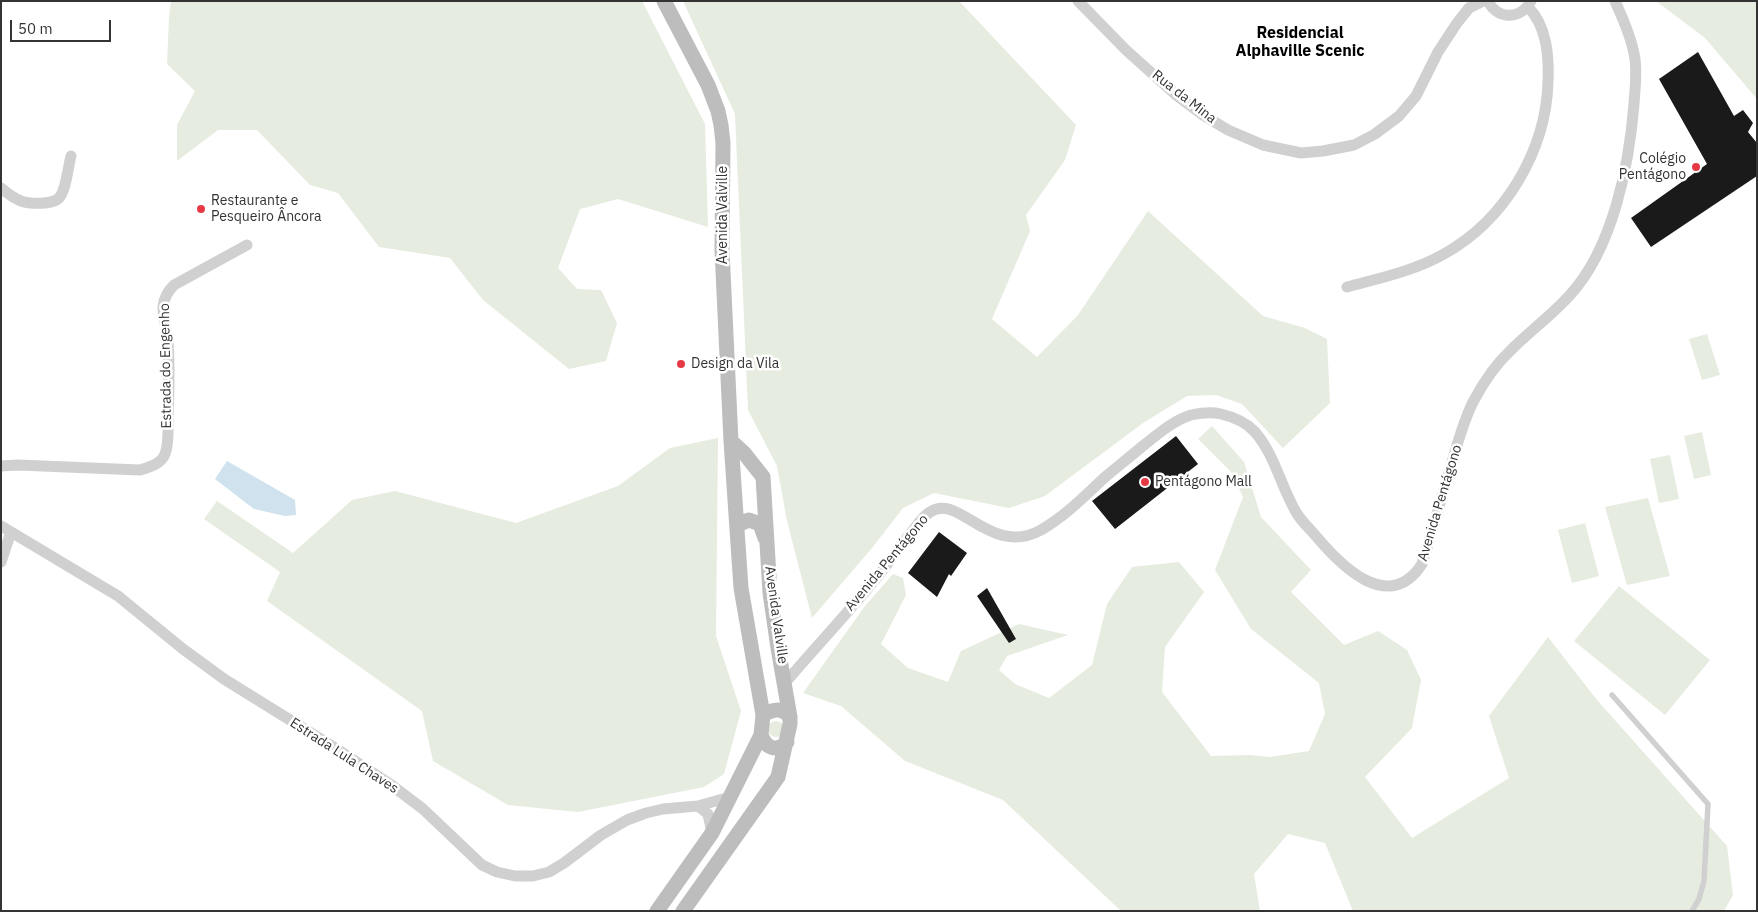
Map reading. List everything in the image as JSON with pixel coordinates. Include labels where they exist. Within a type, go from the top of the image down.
[{"type":"main road","name":"Avenida Valville","points":[[664,1],[708,85],[721,125],[722,250],[731,441],[742,588],[762,715],[761,735]]},
{"type":"main road","name":"Avenida Valville","points":[[731,441],[744,453],[763,477],[773,616],[790,717],[787,742]]},
{"type":"main road","points":[[737,525],[749,520],[760,524],[767,542]]},
{"type":"main road","points":[[762,715],[769,711],[779,710],[784,711],[790,717]]},
{"type":"main road","points":[[761,735],[764,742],[773,748],[783,746],[787,742]]},
{"type":"main road","points":[[657,911],[712,833],[761,735]]},
{"type":"main road","points":[[683,911],[778,777],[787,742]]},
{"type":"street","name":"Rua da Mina","points":[[1078,1],[1126,50],[1175,94],[1203,115],[1228,130],[1263,145],[1302,153],[1354,145],[1375,134],[1399,116],[1416,96],[1438,52],[1457,23],[1468,8],[1482,1]]},
{"type":"street","points":[[1347,287],[1417,267],[1445,254],[1473,233],[1495,213],[1524,170],[1537,144],[1548,92],[1549,67],[1542,30],[1529,4],[1522,12],[1509,16],[1495,11],[1488,1]]},
{"type":"street","name":"Avenida Pentágono","points":[[785,683],[873,582],[929,512],[943,507],[951,508],[981,528],[1004,536],[1018,536],[1038,531],[1062,517],[1106,477],[1157,435],[1191,416],[1220,414],[1242,421],[1255,432],[1269,453],[1297,514],[1325,546],[1353,573],[1366,582],[1379,586],[1398,584],[1414,576],[1422,564],[1463,427],[1473,402],[1488,377],[1510,350],[1538,327],[1570,294],[1600,250],[1617,198],[1627,157],[1636,82],[1635,59],[1615,1]]},
{"type":"street","points":[[1,188],[12,197],[23,202],[53,202],[59,198],[62,192],[70,156]]},
{"type":"street","name":"Estrada do Engenho","points":[[1,466],[27,465],[140,470],[152,467],[160,462],[165,455],[167,443],[168,340],[162,306],[167,292],[174,285],[247,245]]},
{"type":"street","points":[[1,562],[6,529]]},
{"type":"street","name":"Estrada Lula Chaves","points":[[6,529],[118,596],[183,649],[224,679],[390,784],[423,809],[482,865],[497,872],[515,876],[533,876],[549,872],[601,835],[627,820],[663,809],[698,806],[730,798]]},
{"type":"street","points":[[698,806],[708,814],[712,833]]},
{"type":"lane","points":[[1612,695],[1708,804],[1702,890],[1692,911]]},
{"type":"shaded area","points":[[171,1],[642,1],[705,124],[708,227],[618,199],[580,209],[558,268],[577,289],[601,290],[617,323],[606,361],[569,369],[483,300],[450,258],[379,247],[338,193],[310,185],[257,130],[218,130],[177,161],[177,125],[195,91],[167,64]]},
{"type":"shaded area","points":[[683,1],[959,1],[1076,125],[1065,160],[1026,215],[1030,231],[992,319],[1037,357],[1078,315],[1148,211],[1263,316],[1305,328],[1327,339],[1330,403],[1283,448],[1242,404],[1216,395],[1187,396],[1143,423],[1045,496],[1009,508],[934,493],[903,508],[872,548],[812,618],[787,521],[777,466],[748,410],[735,114]]},
{"type":"shaded area","points":[[1656,1],[1757,1],[1757,99],[1705,38]]},
{"type":"shaded area","points":[[1707,334],[1720,375],[1702,380],[1689,339]]},
{"type":"shaded area","points":[[1212,426],[1244,462],[1261,517],[1311,570],[1291,592],[1344,645],[1378,631],[1407,650],[1421,680],[1412,728],[1365,777],[1412,838],[1509,778],[1489,716],[1548,637],[1597,700],[1727,846],[1733,895],[1724,911],[1353,911],[1325,843],[1288,834],[1254,874],[1260,911],[1121,911],[1003,800],[905,761],[841,706],[803,693],[865,606],[893,574],[903,578],[906,595],[881,644],[908,668],[948,682],[961,651],[1019,624],[1068,635],[1007,656],[999,670],[1015,684],[1049,698],[1092,665],[1107,604],[1132,567],[1179,562],[1204,592],[1165,647],[1162,692],[1211,756],[1249,755],[1270,757],[1309,751],[1325,714],[1319,683],[1251,629],[1215,570],[1243,497],[1232,473],[1198,439]]},
{"type":"shaded area","points":[[1702,432],[1711,475],[1694,479],[1684,436]]},
{"type":"shaded area","points":[[718,438],[716,636],[741,711],[724,774],[704,787],[578,812],[508,805],[433,761],[422,711],[267,601],[280,572],[204,519],[217,501],[293,553],[352,500],[395,491],[516,523],[618,486],[670,448]]},
{"type":"shaded area","points":[[1670,455],[1679,499],[1659,503],[1650,459]]},
{"type":"shaded area","points":[[1648,498],[1670,576],[1627,585],[1605,507]]},
{"type":"shaded area","points":[[1585,523],[1599,576],[1572,583],[1558,530]]},
{"type":"shaded area","points":[[1619,586],[1710,660],[1665,715],[1574,641]]},
{"type":"shaded area","points":[[776,721],[782,723],[784,729],[782,735],[776,737],[770,735],[768,729],[770,723]]},
{"type":"water","points":[[227,461],[295,500],[296,515],[285,516],[254,509],[215,479]]},
{"type":"building","name":"Colégio Pentágono","points":[[1698,52],[1734,116],[1743,110],[1753,123],[1748,132],[1757,143],[1757,176],[1651,247],[1631,218],[1707,164],[1659,79]]},
{"type":"building","name":"Pentágono Mall","points":[[1176,436],[1198,464],[1115,529],[1092,501]]},
{"type":"building","points":[[939,532],[967,553],[951,576],[949,574],[937,597],[908,573]]},
{"type":"building","points":[[987,588],[1016,639],[1009,643],[977,596]]},
{"type":"place","name":"Colégio Pentágono","points":[[1696,167]]},
{"type":"place","name":"Restaurante e Pesqueiro Âncora","points":[[201,209]]},
{"type":"place","name":"Design da Vila","points":[[681,364]]},
{"type":"place","name":"Pentágono Mall","points":[[1145,482]]},
{"type":"district","name":"Residencial Alphaville Scenic","points":[[1300,42]]}]
